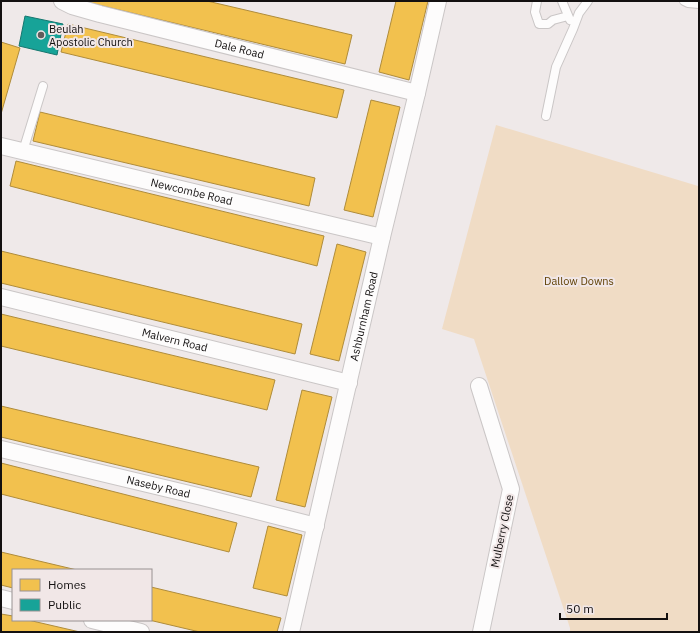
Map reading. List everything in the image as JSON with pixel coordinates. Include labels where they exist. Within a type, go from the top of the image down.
[{"type":"street","name":"Dale Road","points":[[62,1],[72,6],[100,14],[417,93]]},
{"type":"street","name":"Ashburnham Road","points":[[290,632],[438,1]]},
{"type":"street","name":"Newcombe Road","points":[[1,146],[382,237]]},
{"type":"street","name":"Malvern Road","points":[[1,297],[349,382]]},
{"type":"street","name":"Mulberry Close","points":[[479,386],[511,489],[481,632]]},
{"type":"street","name":"Naseby Road","points":[[1,449],[316,526]]},
{"type":"street","points":[[1,598],[12,601]]},
{"type":"street","points":[[96,621],[141,632]]},
{"type":"lane","points":[[537,1],[535,12],[539,24],[548,24],[553,20],[568,16]]},
{"type":"lane","points":[[562,1],[573,29]]},
{"type":"lane","points":[[546,116],[556,67],[579,13],[588,1]]},
{"type":"lane","points":[[684,1],[699,4]]},
{"type":"lane","points":[[23,151],[43,86]]},
{"type":"green space","name":"Dallow Downs","points":[[496,125],[698,186],[699,179],[699,632],[570,632],[570,628],[474,339],[442,329]]},
{"type":"building: Homes","points":[[82,1],[207,1],[352,35],[345,64]]},
{"type":"building: Homes","points":[[396,1],[428,1],[409,80],[379,72]]},
{"type":"building: Homes","points":[[68,24],[344,90],[337,118],[61,52]]},
{"type":"building: Homes","points":[[1,42],[20,48],[1,114]]},
{"type":"building: Homes","points":[[371,100],[400,107],[373,217],[344,210]]},
{"type":"building: Homes","points":[[40,112],[315,178],[309,206],[33,141]]},
{"type":"building: Homes","points":[[16,161],[324,236],[317,266],[10,186]]},
{"type":"building: Homes","points":[[337,244],[366,252],[339,361],[310,354]]},
{"type":"building: Homes","points":[[1,251],[302,324],[295,354],[1,283]]},
{"type":"building: Homes","points":[[1,314],[275,380],[267,410],[1,346]]},
{"type":"building: Homes","points":[[302,390],[332,397],[305,507],[276,500]]},
{"type":"building: Homes","points":[[1,406],[259,467],[251,497],[1,437]]},
{"type":"building: Homes","points":[[1,463],[237,523],[229,552],[1,494]]},
{"type":"building: Homes","points":[[268,526],[302,535],[287,596],[253,588]]},
{"type":"building: Homes","points":[[1,552],[73,569],[12,569],[12,588],[1,585]]},
{"type":"building: Homes","points":[[152,587],[281,618],[277,632],[200,632],[152,621]]},
{"type":"building: Homes","points":[[1,614],[12,616],[12,621],[32,621],[80,632],[1,632]]},
{"type":"building: Public","name":"Beulah Apostolic Church","points":[[25,16],[63,24],[57,55],[19,46]]},
{"type":"place","name":"Beulah Apostolic Church","points":[[41,35]]}]
